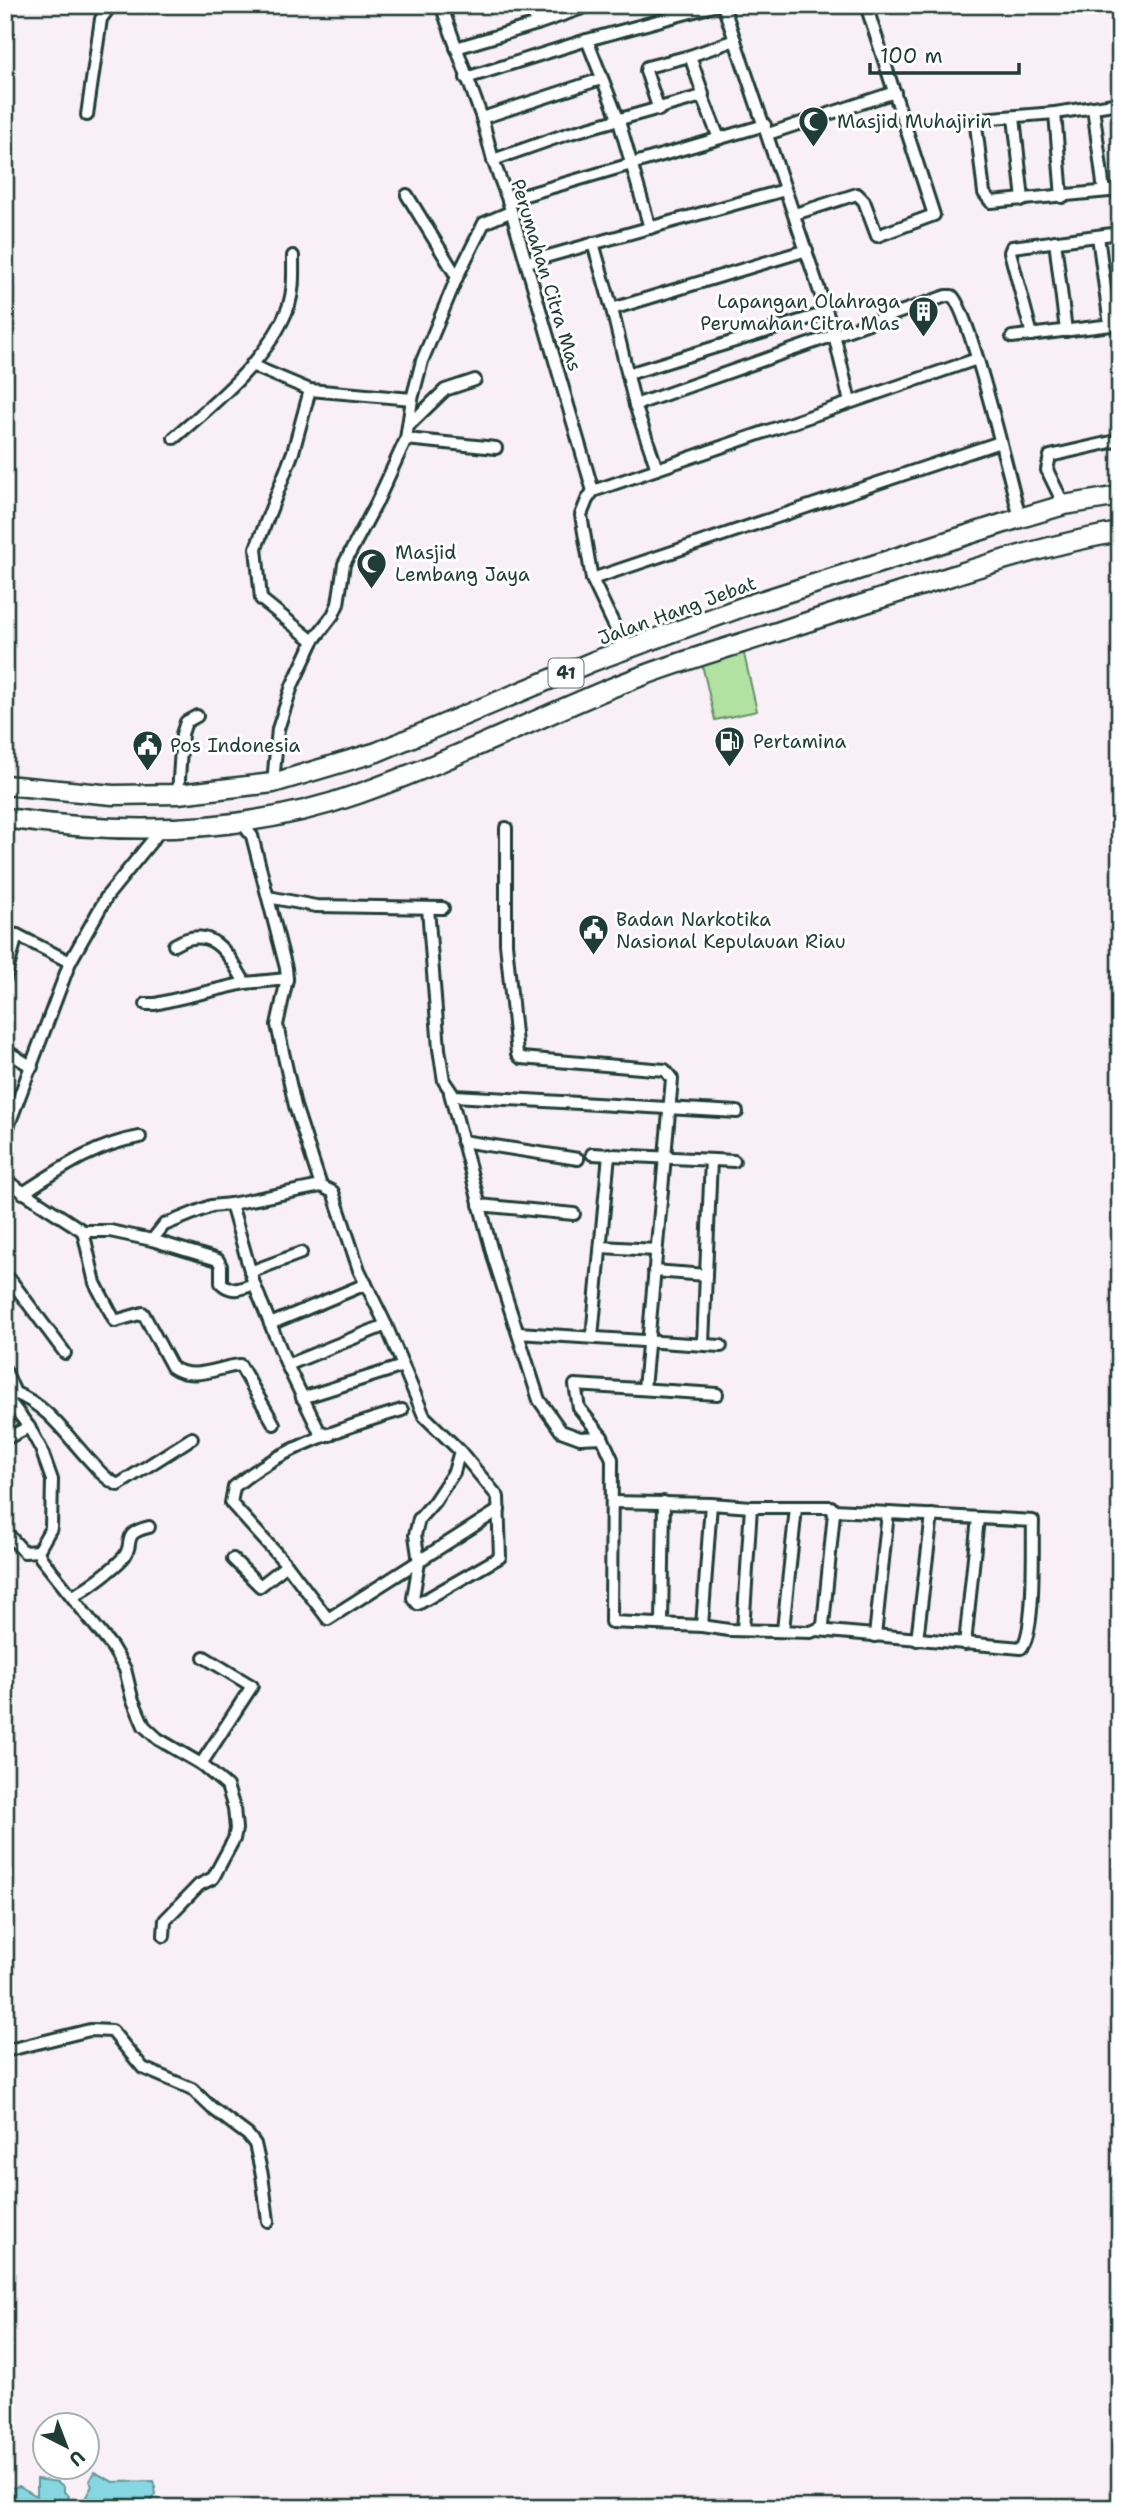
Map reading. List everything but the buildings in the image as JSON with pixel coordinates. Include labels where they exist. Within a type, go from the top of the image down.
[{"type":"highway","name":"Jalan Hang Jebat","points":[[5,785],[113,795],[178,794],[273,783],[377,752],[626,650],[748,605],[1064,505],[1120,496]]},
{"type":"highway","points":[[5,818],[50,824],[163,827],[241,822],[322,805],[358,794],[467,751],[607,690],[695,657],[1036,549],[1120,532]]},
{"type":"highway","points":[[377,752],[388,782]]},
{"type":"street","points":[[87,114],[101,19],[111,5]]},
{"type":"street","points":[[530,5],[537,24]]},
{"type":"street","points":[[466,78],[587,40],[717,5]]},
{"type":"street","points":[[723,5],[834,334],[850,402]]},
{"type":"street","points":[[795,214],[858,194],[864,201],[876,236],[934,217],[866,5]]},
{"type":"street","name":"Perumahan Citra Mas","points":[[443,6],[508,200],[593,491]]},
{"type":"street","points":[[456,48],[537,24],[583,6]]},
{"type":"street","points":[[587,40],[619,121],[650,228]]},
{"type":"street","points":[[659,110],[646,72],[647,67],[735,40]]},
{"type":"street","points":[[690,56],[719,138]]},
{"type":"street","points":[[482,118],[601,79]]},
{"type":"street","points":[[508,200],[719,138],[766,129],[895,92]]},
{"type":"street","points":[[493,160],[567,134],[702,96]]},
{"type":"street","points":[[1120,103],[1055,113],[980,119],[977,123],[984,193],[991,202],[1120,190]]},
{"type":"street","points":[[1093,107],[1104,191]]},
{"type":"street","points":[[1055,113],[1062,197]]},
{"type":"street","points":[[1014,117],[1023,200]]},
{"type":"street","points":[[527,262],[785,190]]},
{"type":"street","points":[[407,195],[457,277]]},
{"type":"street","points":[[273,783],[278,729],[292,686],[313,641],[333,615],[340,597],[344,564],[406,439],[412,399],[422,361],[457,277],[484,223],[510,212]]},
{"type":"street","points":[[1032,335],[1010,252],[1013,246],[1120,233]]},
{"type":"street","points":[[1013,337],[1115,325],[1098,236]]},
{"type":"street","points":[[1055,241],[1066,331]]},
{"type":"street","points":[[593,243],[635,405],[657,469]]},
{"type":"street","points":[[612,309],[807,250]]},
{"type":"street","points":[[174,438],[251,365],[279,328],[290,303],[293,257]]},
{"type":"street","points":[[635,405],[834,334],[952,296],[960,305],[977,359],[1020,518]]},
{"type":"street","points":[[628,374],[826,313]]},
{"type":"street","points":[[626,650],[592,579],[581,515],[586,500],[593,491],[977,359]]},
{"type":"street","points":[[251,365],[310,390],[412,399]]},
{"type":"street","points":[[409,425],[445,390],[475,380]]},
{"type":"street","points":[[310,390],[293,452],[255,554],[261,599],[313,641]]},
{"type":"street","points":[[406,439],[496,448]]},
{"type":"street","points":[[1064,505],[1047,470],[1050,456],[1120,440]]},
{"type":"street","points":[[592,579],[1000,442]]},
{"type":"street","points":[[178,794],[182,734],[186,722],[197,716]]},
{"type":"street","points":[[241,822],[252,836],[287,979],[277,1025],[295,1106],[321,1186]]},
{"type":"street","points":[[5,1135],[70,962],[107,896],[163,827]]},
{"type":"street","points":[[506,828],[506,943],[517,1054],[521,1058],[544,1062],[665,1070],[672,1079],[644,1389]]},
{"type":"street","points":[[268,897],[316,906],[443,908]]},
{"type":"street","points":[[428,908],[444,1081],[450,1093],[479,1205],[540,1400],[561,1431],[580,1438],[602,1437]]},
{"type":"street","points":[[5,932],[18,935],[70,962]]},
{"type":"street","points":[[5,979],[18,935]]},
{"type":"street","points":[[174,945],[185,938],[197,937],[214,942],[223,947],[245,984]]},
{"type":"street","points":[[146,1004],[245,984],[287,979]]},
{"type":"street","points":[[5,1050],[32,1067]]},
{"type":"street","points":[[450,1093],[454,1096],[737,1112]]},
{"type":"street","points":[[23,1193],[97,1148],[122,1139],[140,1137]]},
{"type":"street","points":[[462,1141],[578,1159]]},
{"type":"street","points":[[592,1154],[734,1161]]},
{"type":"street","points":[[592,1337],[609,1154]]},
{"type":"street","points":[[703,1343],[711,1160]]},
{"type":"street","points":[[5,1180],[83,1231],[110,1231],[152,1240],[218,1260],[221,1266],[221,1283],[228,1289],[237,1290],[254,1284]]},
{"type":"street","points":[[152,1240],[164,1225],[211,1206],[321,1186],[329,1189],[337,1198],[352,1253],[424,1416],[460,1451],[498,1497],[500,1557],[418,1604],[414,1598],[419,1562],[415,1535],[419,1519],[435,1502],[454,1472],[460,1451]]},
{"type":"street","points":[[231,1204],[254,1284],[287,1365],[319,1431],[330,1435]]},
{"type":"street","points":[[479,1205],[574,1214]]},
{"type":"street","points":[[83,1231],[95,1283],[115,1321],[143,1313],[172,1367],[177,1371],[204,1374],[240,1364],[274,1424]]},
{"type":"street","points":[[601,1247],[656,1250]]},
{"type":"street","points":[[250,1272],[301,1253]]},
{"type":"street","points":[[654,1271],[706,1275]]},
{"type":"street","points":[[8,1282],[65,1353]]},
{"type":"street","points":[[270,1324],[366,1284]]},
{"type":"street","points":[[287,1365],[386,1325]]},
{"type":"street","points":[[518,1333],[721,1346]]},
{"type":"street","points":[[302,1398],[402,1366]]},
{"type":"street","points":[[5,1370],[10,1398],[47,1460],[52,1480],[51,1528],[38,1551]]},
{"type":"street","points":[[612,1502],[796,1508],[829,1506],[834,1510],[1032,1521],[1031,1613],[1027,1643],[1021,1648],[817,1630],[743,1630],[662,1624],[614,1624],[611,1621],[612,1459],[602,1437],[579,1408],[575,1385],[718,1394]]},
{"type":"street","points":[[10,1398],[30,1399],[44,1408],[81,1452],[111,1482],[118,1485],[192,1438]]},
{"type":"street","points":[[402,1410],[287,1452],[234,1487],[231,1503],[287,1565],[329,1620],[499,1510]]},
{"type":"street","points":[[5,1439],[29,1427]]},
{"type":"street","points":[[662,1624],[664,1502]]},
{"type":"street","points":[[702,1626],[711,1504]]},
{"type":"street","points":[[743,1630],[751,1507]]},
{"type":"street","points":[[783,1630],[796,1508]]},
{"type":"street","points":[[817,1630],[823,1625],[834,1510]]},
{"type":"street","points":[[875,1636],[888,1513]]},
{"type":"street","points":[[918,1640],[932,1515]]},
{"type":"street","points":[[965,1644],[978,1518]]},
{"type":"street","points":[[74,1596],[124,1557],[128,1551],[127,1541],[130,1536],[149,1527]]},
{"type":"street","points":[[5,1531],[22,1551],[38,1551]]},
{"type":"street","points":[[38,1551],[74,1596],[122,1665],[144,1726],[158,1739],[201,1764],[227,1786],[234,1808],[234,1839],[213,1878],[199,1885],[164,1920],[164,1936]]},
{"type":"street","points":[[233,1559],[260,1586],[287,1565]]},
{"type":"street","points":[[201,1764],[252,1686],[204,1657]]},
{"type":"street","points":[[5,2051],[90,2030],[112,2031],[144,2068],[192,2089],[248,2135],[255,2144],[268,2221]]},
{"type":"green space","points":[[743,650],[757,711],[715,720],[701,660]]},
{"type":"water","points":[[102,2476],[113,2482],[154,2481],[156,2494],[151,2502],[126,2508],[96,2508],[91,2502],[83,2502],[92,2486],[90,2482],[102,2482]]},
{"type":"water","points":[[37,2482],[58,2482],[69,2496],[66,2506],[61,2508],[5,2508],[5,2490],[19,2486],[37,2496]]},
{"type":"place","name":"Masjid Muhajirin","points":[[814,148]]},
{"type":"place","name":"Lapangan Olahraga Perumahan Citra Mas","points":[[923,339]]},
{"type":"place","name":"Masjid Lembang Jaya","points":[[372,590]]},
{"type":"place","name":"Pertamina","points":[[730,768]]},
{"type":"place","name":"Pos Indonesia","points":[[147,772]]},
{"type":"place","name":"Badan Narkotika Nasional Kepulauan Riau","points":[[593,957]]}]
